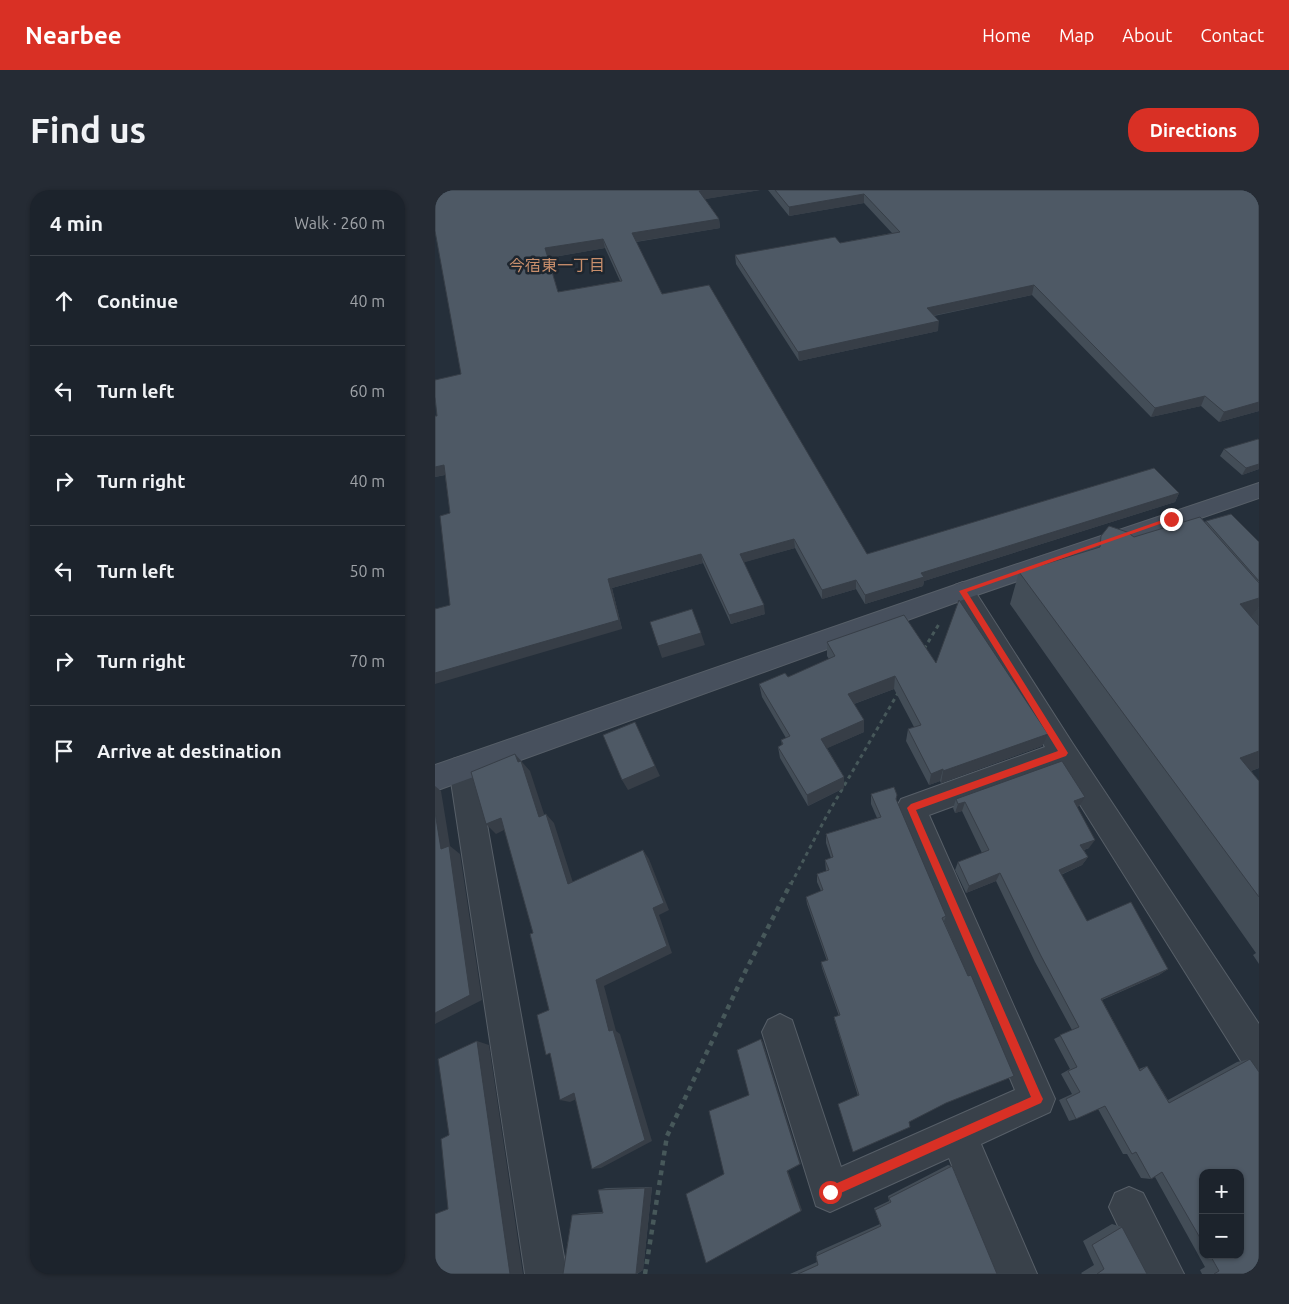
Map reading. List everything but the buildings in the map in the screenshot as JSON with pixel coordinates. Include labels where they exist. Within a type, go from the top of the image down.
[{"type":"street","points":[[546,1274],[449,773],[952,594],[1177,527],[1259,490]]},
{"type":"street","points":[[1215,570],[1259,621]]},
{"type":"street","points":[[952,594],[1063,753],[1259,1056]]},
{"type":"street","points":[[779,1032],[830,1192],[1037,1099],[911,808],[1063,753]]},
{"type":"street","points":[[958,1135],[1016,1274]]},
{"type":"street","points":[[1129,1207],[1163,1274]]},
{"type":"path","points":[[923,651],[948,609],[952,594]]},
{"type":"path","points":[[645,1274],[667,1136],[758,946],[826,817],[899,692]]},
{"type":"district","name":"今宿東一丁目","points":[[557,265]]},
{"type":"route","points":[[830,1192],[1037,1099],[911,808],[1063,753],[963,591],[1171,519]]}]
